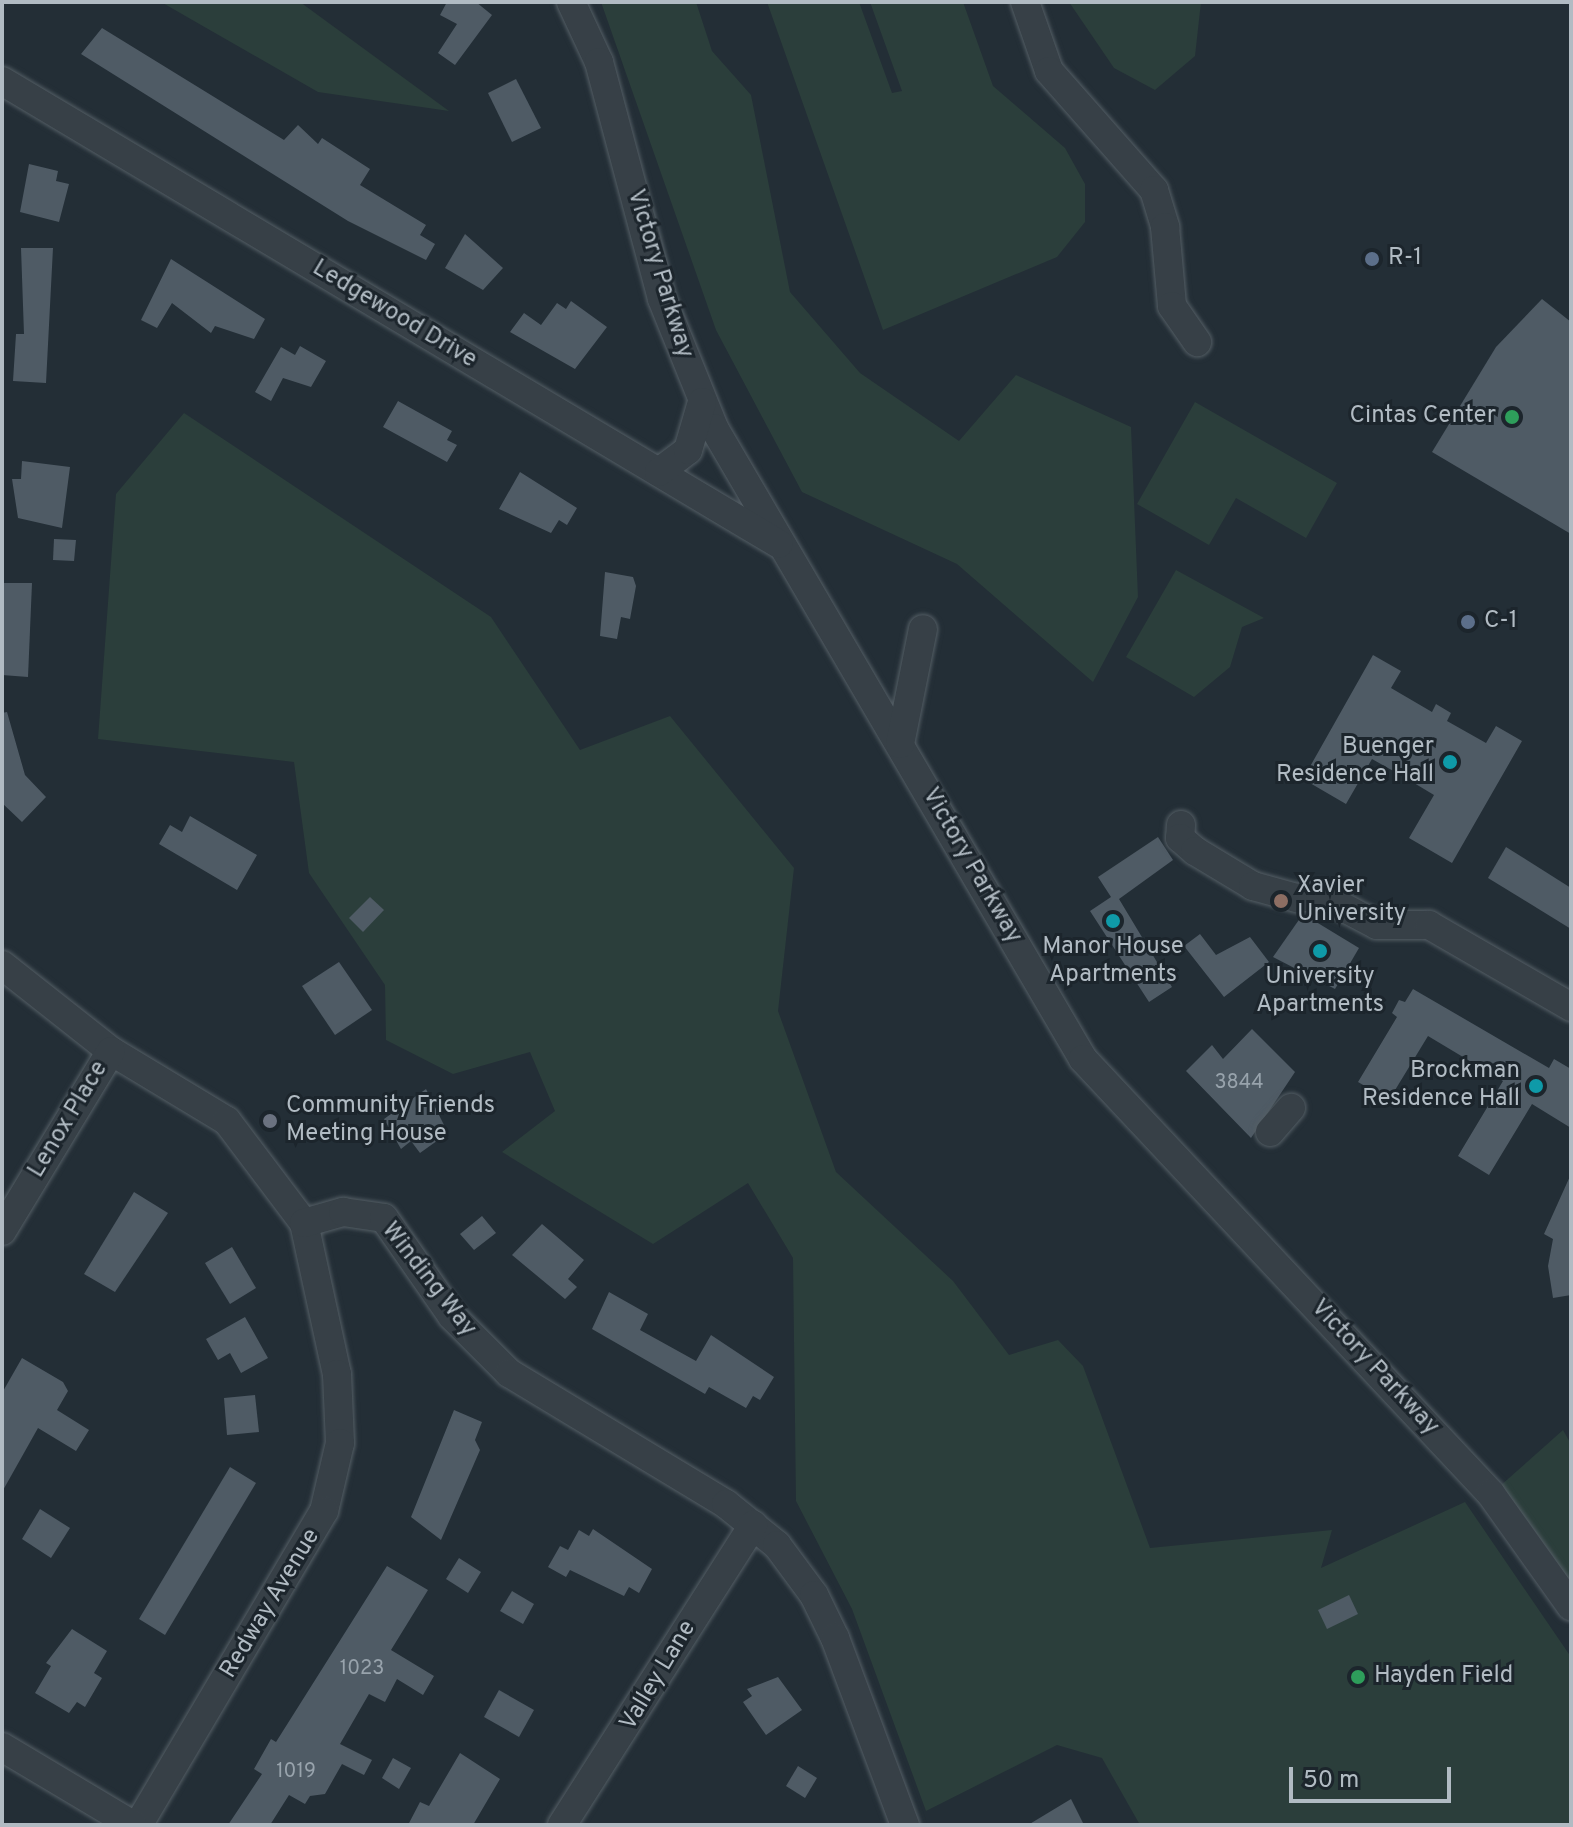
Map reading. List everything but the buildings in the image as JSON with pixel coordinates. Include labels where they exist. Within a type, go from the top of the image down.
[{"type":"street","name":"Victory Parkway","points":[[571,2],[599,62],[662,299],[702,402],[1083,1059],[1491,1494],[1571,1606]]},
{"type":"street","points":[[1025,2],[1049,71],[1154,190],[1165,227],[1172,306],[1197,342]]},
{"type":"street","name":"Ledgewood Drive","points":[[2,81],[787,548]]},
{"type":"street","points":[[659,472],[688,450],[702,402]]},
{"type":"street","points":[[900,744],[923,629]]},
{"type":"street","points":[[1181,825],[1180,838],[1195,851],[1253,886],[1297,898],[1320,895],[1377,925],[1429,925],[1571,1007]]},
{"type":"street","points":[[2,965],[111,1051],[227,1121],[304,1223]]},
{"type":"street","name":"Lenox Place","points":[[2,1231],[111,1051]]},
{"type":"street","points":[[1270,1132],[1291,1108]]},
{"type":"street","name":"Winding Way","points":[[304,1223],[343,1212],[384,1218],[452,1316],[509,1373],[753,1525],[777,1545],[814,1595],[905,1825]]},
{"type":"street","name":"Redway Avenue","points":[[136,1825],[312,1539],[336,1473],[341,1413],[337,1374],[304,1223]]},
{"type":"street","name":"Valley Lane","points":[[562,1825],[753,1525]]},
{"type":"street","points":[[2,1747],[136,1825]]},
{"type":"green space","points":[[161,2],[300,2],[449,111],[318,92]]},
{"type":"green space","points":[[601,2],[696,2],[712,51],[751,95],[790,292],[860,373],[959,441],[1016,375],[1131,427],[1138,597],[1093,682],[957,564],[802,492],[716,330]]},
{"type":"green space","points":[[767,2],[859,2],[892,93],[902,91],[870,2],[963,2],[993,86],[1065,148],[1085,184],[1085,222],[1057,257],[883,330]]},
{"type":"green space","points":[[1069,2],[1201,2],[1195,56],[1155,90],[1114,68]]},
{"type":"green space","points":[[1195,402],[1337,483],[1306,538],[1236,498],[1209,545],[1137,504]]},
{"type":"green space","points":[[184,413],[491,617],[580,750],[670,716],[794,868],[778,1011],[836,1172],[953,1281],[1009,1355],[1058,1340],[1083,1366],[1150,1548],[1332,1530],[1321,1568],[1465,1502],[1571,1657],[1571,1825],[1140,1825],[1102,1758],[1057,1745],[926,1811],[852,1609],[796,1501],[793,1258],[748,1183],[653,1244],[502,1152],[555,1111],[530,1052],[453,1074],[386,1040],[385,985],[309,873],[294,762],[98,739],[116,494]]},
{"type":"green space","points":[[1176,570],[1264,618],[1242,627],[1230,667],[1194,697],[1126,657]]},
{"type":"green space","points":[[1563,1430],[1571,1444],[1571,1621],[1491,1494]]},
{"type":"place","name":"R-1","points":[[1372,259]]},
{"type":"place","name":"Cintas Center","points":[[1512,417]]},
{"type":"place","name":"C-1","points":[[1468,622]]},
{"type":"place","name":"Buenger Residence Hall","points":[[1450,762]]},
{"type":"place","name":"Xavier University","points":[[1281,901]]},
{"type":"place","name":"Manor House Apartments","points":[[1113,921]]},
{"type":"place","name":"University Apartments","points":[[1320,951]]},
{"type":"place","name":"Brockman Residence Hall","points":[[1536,1086]]},
{"type":"place","name":"Community Friends Meeting House","points":[[270,1121]]},
{"type":"place","name":"Hayden Field","points":[[1358,1677]]}]
